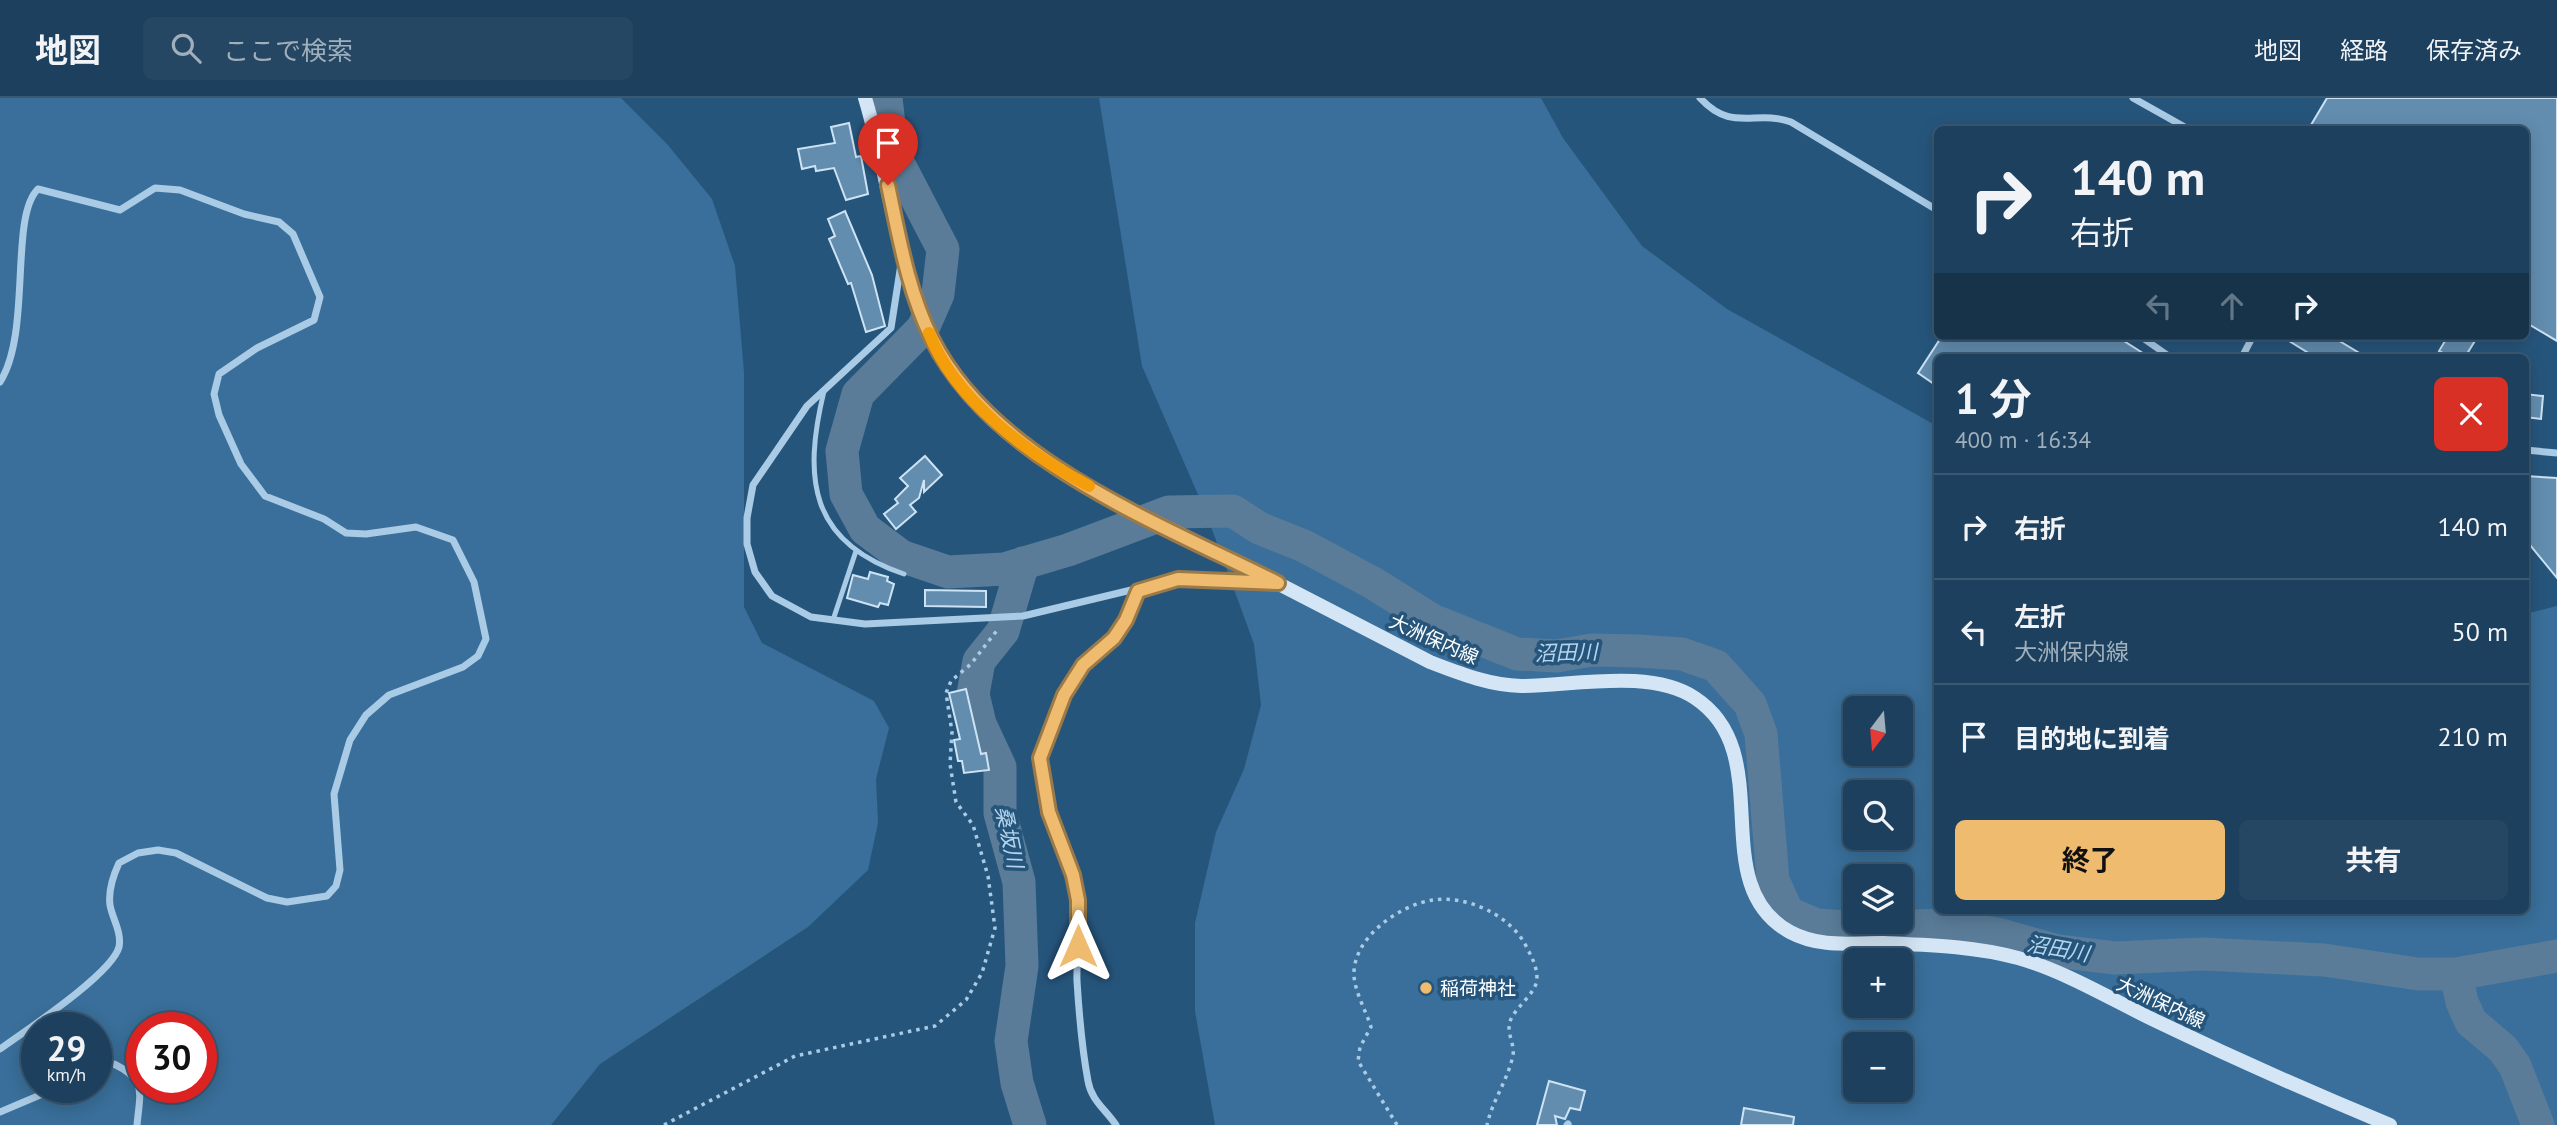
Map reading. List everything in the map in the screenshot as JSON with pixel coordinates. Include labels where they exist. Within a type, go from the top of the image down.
[{"type":"main road","name":"大洲保内線","points":[[865,98],[878,139],[903,254],[932,339],[959,381],[992,419],[1061,472],[1430,662],[1493,684],[1521,686],[1654,682],[1676,687],[1695,697],[1712,711],[1727,731],[1735,749],[1740,769],[1747,876],[1766,913],[1801,937],[1827,944],[1955,946],[2021,959],[2310,1093],[2390,1125]]},
{"type":"street","points":[[1700,98],[1717,112],[1734,120],[1776,116],[1791,122],[1934,208]]},
{"type":"street","points":[[2133,98],[2183,126]]},
{"type":"street","points":[[0,382],[13,352],[19,320],[26,211],[29,197],[38,189],[120,210],[155,188],[180,190],[244,214],[279,222],[293,233],[320,297],[314,320],[257,348],[219,373],[214,394],[216,404],[241,464],[265,496],[324,519],[346,533],[366,534],[416,527],[453,540],[474,582],[486,639],[478,656],[463,667],[388,695],[366,715],[350,740],[334,794],[340,870],[336,886],[327,896],[286,902],[267,898],[176,853],[158,850],[138,853],[118,863],[111,879],[110,904],[118,927],[119,946],[112,960],[79,990],[0,1049]]},
{"type":"street","points":[[903,254],[891,328],[807,406],[753,485],[747,518],[747,544],[755,572],[772,596],[811,617],[865,624],[1023,616],[1138,591],[1178,579],[1278,583]]},
{"type":"street","points":[[2146,340],[2166,354]]},
{"type":"street","points":[[2529,450],[2557,453]]},
{"type":"street","points":[[1116,1125],[1095,1101],[1088,1083],[1077,981],[1078,900],[1073,875],[1049,812],[1040,758],[1064,695],[1083,665],[1114,638],[1126,620],[1138,591]]},
{"type":"street","points":[[112,1065],[131,1073],[140,1086],[137,1125]]},
{"type":"street","points":[[0,1112],[21,1103]]},
{"type":"lane","points":[[824,391],[816,426],[814,486],[834,529],[856,551],[877,565],[904,574]]},
{"type":"lane","points":[[833,620],[856,551]]},
{"type":"path","points":[[664,1125],[795,1056],[935,1026],[966,1000],[982,973],[995,928],[988,876],[973,825],[956,802],[950,764],[952,732],[946,693],[951,681],[971,664],[997,631],[1002,617]]},
{"type":"path","points":[[1397,1125],[1358,1062],[1360,1047],[1371,1027],[1354,977],[1357,957],[1369,936],[1385,923],[1433,900],[1460,901],[1495,913],[1520,936],[1535,964],[1537,982],[1511,1019],[1509,1031],[1514,1050],[1509,1072],[1487,1125]]},
{"type":"shaded area","points":[[0,98],[621,98],[667,144],[712,199],[735,266],[744,372],[744,607],[762,643],[874,701],[889,728],[876,779],[878,823],[868,870],[808,927],[600,1064],[551,1125],[0,1125]]},
{"type":"shaded area","points":[[1099,98],[1541,98],[1563,138],[1642,246],[1727,309],[1934,424],[1934,914],[2529,914],[2529,613],[2557,606],[2557,1125],[1215,1125],[1195,1011],[1195,923],[1216,832],[1244,769],[1261,705],[1254,644],[1206,513],[1142,366]]},
{"type":"building","points":[[2327,98],[2557,98],[2557,341],[2529,324],[2529,126],[2310,126]]},
{"type":"building","points":[[849,123],[856,157],[861,156],[868,194],[846,200],[834,168],[816,171],[815,166],[802,169],[798,149],[835,143],[831,127]]},
{"type":"building","points":[[845,211],[872,275],[885,326],[866,332],[851,283],[848,284],[829,239],[835,236],[828,219]]},
{"type":"building","points":[[1939,340],[2122,340],[2144,354],[1934,354],[1934,384],[1918,373]]},
{"type":"building","points":[[2287,340],[2338,340],[2361,354],[2310,354]]},
{"type":"building","points":[[2446,340],[2476,340],[2467,354],[2444,354],[2439,351]]},
{"type":"building","points":[[2529,394],[2543,396],[2541,419],[2529,418]]},
{"type":"building","points":[[925,456],[942,475],[924,492],[924,480],[919,498],[910,505],[916,512],[896,529],[884,514],[898,503],[895,499],[908,486],[900,478]]},
{"type":"building","points":[[2529,476],[2557,478],[2557,578],[2529,544]]},
{"type":"building","points":[[870,572],[888,577],[887,581],[894,584],[888,605],[880,603],[878,607],[847,598],[853,575],[868,579]]},
{"type":"building","points":[[925,590],[986,591],[986,607],[925,606]]},
{"type":"building","points":[[966,689],[981,754],[986,753],[989,770],[964,773],[962,761],[958,761],[954,740],[960,739],[949,693]]},
{"type":"building","points":[[1549,1081],[1585,1091],[1580,1110],[1570,1108],[1565,1119],[1555,1116],[1557,1125],[1537,1125]]},
{"type":"building","points":[[1744,1108],[1794,1117],[1793,1125],[1741,1125]]},
{"type":"waterway","name":"沼田川","points":[[886,98],[892,151],[943,249],[938,294],[923,328],[858,394],[842,451],[846,494],[865,529],[901,556],[948,572],[1004,569],[1068,550],[1169,512],[1233,511],[1259,528],[1304,546],[1373,583],[1432,620],[1517,654],[1557,656],[1592,650],[1638,651],[1682,654],[1716,666],[1750,704],[1761,734],[1773,880],[1788,913],[1817,925],[1863,928],[1942,925],[1997,934],[2057,951],[2115,958],[2203,954],[2324,960],[2418,974],[2456,974],[2557,956]]},
{"type":"waterway","name":"桑坂川","points":[[1023,563],[1003,631],[979,661],[973,694],[980,724],[1000,767],[1000,813],[1019,882],[1022,966],[1011,1041],[1017,1083],[1030,1125]]},
{"type":"waterway","points":[[2456,974],[2462,1002],[2471,1022],[2503,1049],[2515,1066],[2538,1125]]},
{"type":"slow traffic","points":[[929,333],[959,381],[992,419],[1034,454],[1089,486]]},
{"type":"place","name":"稲荷神社","points":[[1426,988]]},
{"type":"route","points":[[888,185],[913,291],[932,339],[975,402],[1034,454],[1061,472],[1278,583],[1178,579],[1138,591],[1133,607],[1114,638],[1083,665],[1064,695],[1040,758],[1049,812],[1073,875],[1078,900],[1078,946]]}]
